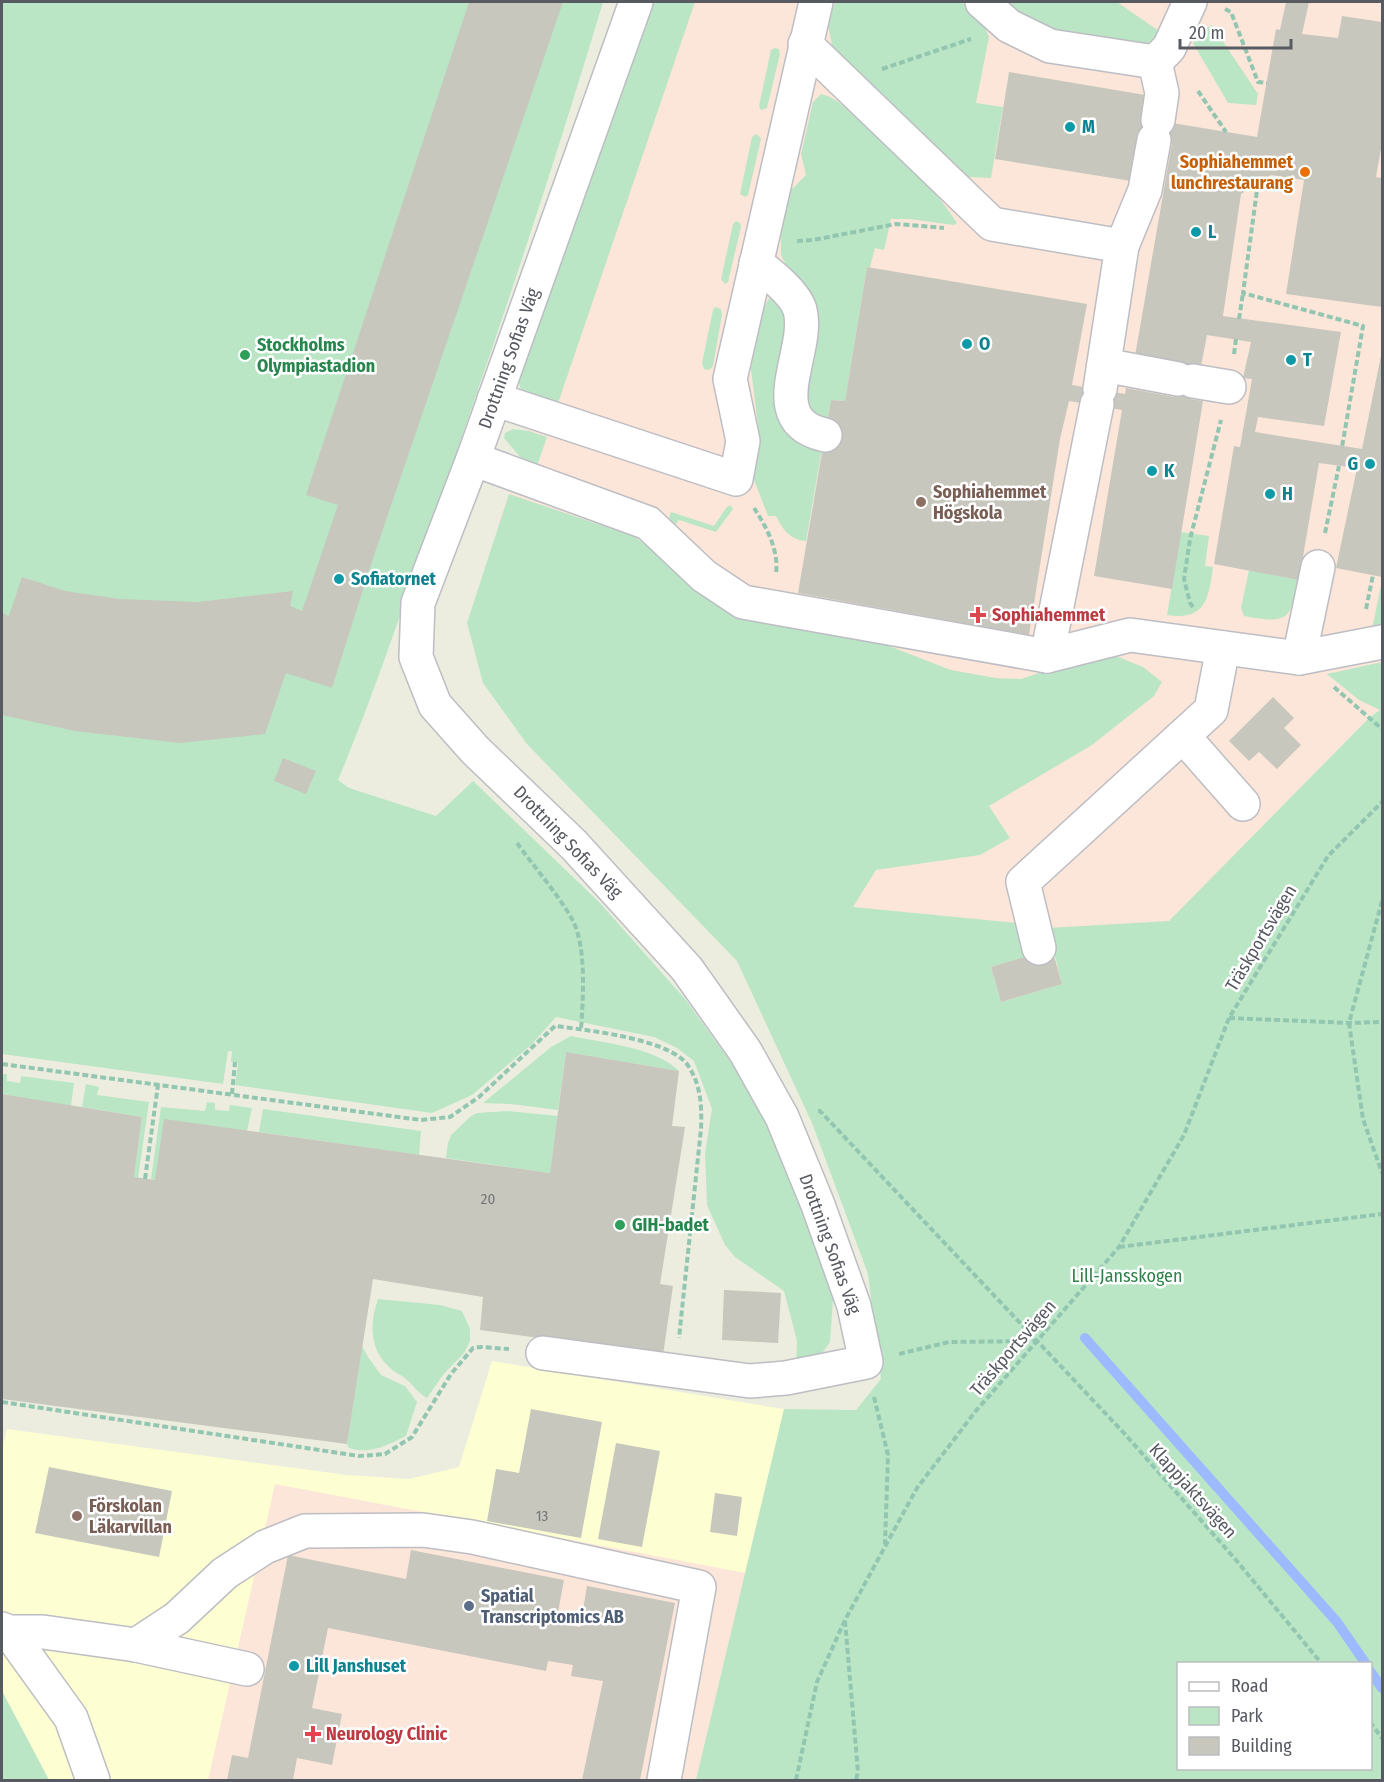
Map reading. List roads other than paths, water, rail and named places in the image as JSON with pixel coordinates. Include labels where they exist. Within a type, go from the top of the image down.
[{"type":"street","name":"Drottning Sofias Väg","points":[[527,1351],[750,1381],[786,1378],[866,1362],[854,1306],[818,1205],[782,1117],[746,1051],[687,969],[574,845],[475,750],[435,705],[416,657],[418,603],[473,459],[636,2]]},
{"type":"street","points":[[494,399],[736,479],[742,441],[730,379],[816,2]]},
{"type":"street","points":[[982,2],[1009,26],[1050,46],[1155,62]]},
{"type":"street","points":[[1155,62],[1169,48],[1203,3]]},
{"type":"street","points":[[806,44],[992,224],[1122,246]]},
{"type":"street","points":[[1047,656],[1100,386],[1122,246],[1145,190],[1156,130],[1162,93],[1155,62]]},
{"type":"street","points":[[758,253],[800,309],[801,330],[791,389],[791,406],[799,422],[810,432],[825,435]]},
{"type":"street","points":[[1100,386],[1185,380],[1230,387]]},
{"type":"street","points":[[473,459],[648,523],[704,576],[744,602],[771,608],[1047,656],[1130,635],[1299,658],[1383,642]]},
{"type":"street","points":[[1299,658],[1318,567]]},
{"type":"street","points":[[1039,948],[1023,882],[1211,710],[1223,648]]},
{"type":"street","points":[[1182,736],[1243,804]]},
{"type":"street","points":[[135,1645],[177,1618],[225,1574],[265,1547],[305,1531],[423,1530],[472,1536],[699,1587],[664,1780]]},
{"type":"street","points":[[5,1631],[44,1632],[135,1645],[247,1669]]},
{"type":"street","points":[[5,1631],[71,1718],[93,1780]]},
{"type":"waterway","points":[[1085,1338],[1337,1622],[1365,1662]]},
{"type":"waterway","points":[[1372,1674],[1382,1688]]},
{"type":"place","name":"M","points":[[1070,127]]},
{"type":"place","name":"Sophiahemmet lunchrestaurang","points":[[1305,172]]},
{"type":"place","name":"L","points":[[1196,232]]},
{"type":"place","name":"O","points":[[967,344]]},
{"type":"place","name":"Stockholms Olympiastadion","points":[[245,355]]},
{"type":"place","name":"T","points":[[1291,360]]},
{"type":"place","name":"G","points":[[1370,464]]},
{"type":"place","name":"K","points":[[1152,471]]},
{"type":"place","name":"H","points":[[1270,494]]},
{"type":"place","name":"Sophiahemmet Högskola","points":[[921,502]]},
{"type":"place","name":"Sofiatornet","points":[[339,579]]},
{"type":"place","name":"Sophiahemmet","points":[[978,615]]},
{"type":"place","name":"GIH-badet","points":[[620,1225]]},
{"type":"place","name":"Förskolan Läkarvillan","points":[[77,1516]]},
{"type":"place","name":"Spatial Transcriptomics AB","points":[[469,1606]]},
{"type":"place","name":"Lill Janshuset","points":[[294,1666]]},
{"type":"place","name":"Neurology Clinic","points":[[313,1734]]},
{"type":"park label","name":"Lill-Jansskogen","points":[[1127,1276]]}]
